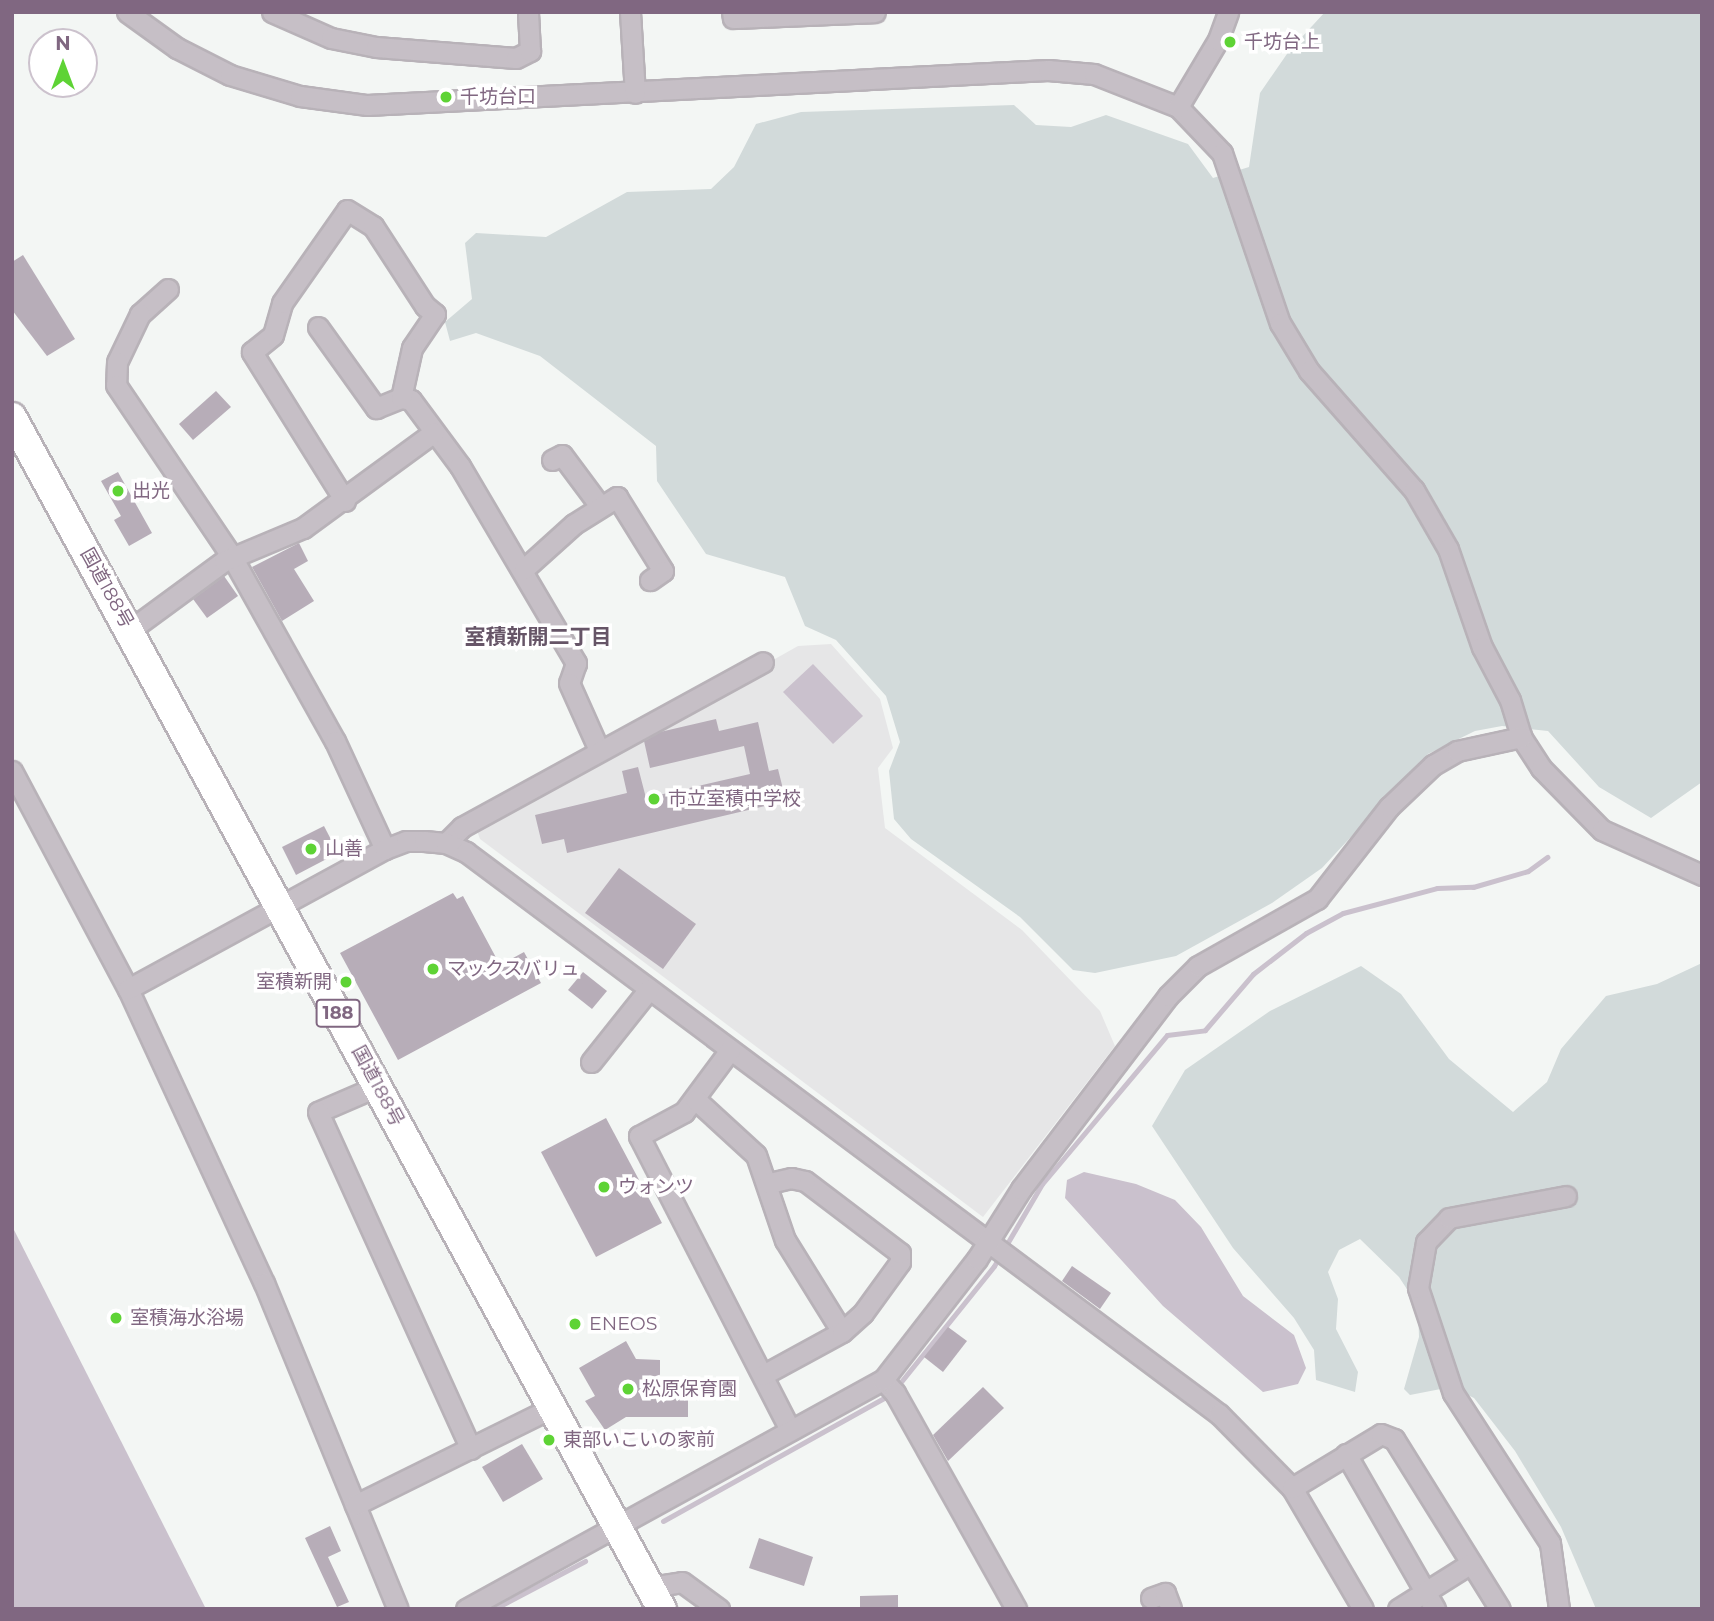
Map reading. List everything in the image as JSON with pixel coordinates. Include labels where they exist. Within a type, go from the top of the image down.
[{"type":"highway","name":"国道188号","points":[[12,417],[555,1406],[617,1528],[657,1598]]},
{"type":"street","points":[[127,12],[177,48],[230,75],[300,96],[367,106],[1048,70],[1094,74],[1178,107],[1222,153],[1280,323],[1309,371],[1413,490],[1448,549],[1482,647],[1510,701],[1521,737],[1541,768],[1602,830],[1702,875]]},
{"type":"street","points":[[272,12],[331,38],[364,44],[516,58],[530,51],[528,12]]},
{"type":"street","points":[[630,12],[635,93]]},
{"type":"street","points":[[732,12],[733,19],[875,12]]},
{"type":"street","points":[[1178,107],[1218,40],[1228,12]]},
{"type":"street","points":[[345,501],[300,422],[251,352],[273,335],[282,303],[347,210],[373,226],[425,306],[435,314],[412,348],[401,398]]},
{"type":"street","points":[[169,289],[140,314],[117,362],[116,385],[232,556],[335,741],[384,849]]},
{"type":"street","points":[[318,327],[376,408],[401,398],[411,400],[434,432],[524,569],[576,663],[569,683],[599,750]]},
{"type":"street","points":[[130,630],[232,556],[303,528],[345,501],[434,432]]},
{"type":"street","points":[[552,460],[562,455],[600,506]]},
{"type":"street","points":[[524,569],[600,506],[617,497],[663,571],[650,580]]},
{"type":"street","points":[[446,843],[462,827],[763,662]]},
{"type":"street","points":[[466,1609],[883,1380],[1160,1006],[1198,966],[1317,899],[1389,807],[1433,765],[1457,751],[1521,737]]},
{"type":"street","points":[[12,771],[128,989],[264,1283],[398,1609]]},
{"type":"street","points":[[128,989],[384,849],[406,841],[446,843],[466,852],[1219,1414],[1292,1488],[1363,1609]]},
{"type":"street","points":[[592,1062],[649,989]]},
{"type":"street","points":[[730,1050],[696,1100],[684,1112],[639,1136],[790,1430]]},
{"type":"street","points":[[378,1086],[318,1112],[471,1449]]},
{"type":"street","points":[[696,1100],[756,1155],[769,1183],[785,1240],[842,1332]]},
{"type":"street","points":[[763,1375],[842,1332],[863,1313],[900,1262],[900,1253],[806,1181],[790,1178],[769,1183]]},
{"type":"street","points":[[1559,1609],[1550,1543],[1453,1393],[1418,1288],[1426,1242],[1449,1218],[1524,1208],[1566,1196]]},
{"type":"street","points":[[883,1380],[895,1394],[1016,1609]]},
{"type":"street","points":[[355,1506],[555,1406]]},
{"type":"street","points":[[1292,1488],[1381,1434],[1394,1439],[1500,1609]]},
{"type":"street","points":[[1346,1454],[1430,1600]]},
{"type":"street","points":[[1398,1609],[1430,1600],[1471,1563]]},
{"type":"street","points":[[657,1598],[682,1582],[719,1609]]},
{"type":"street","points":[[1151,1598],[1165,1593],[1171,1609]]},
{"type":"shaded area","points":[[1325,12],[1702,12],[1702,782],[1651,818],[1599,787],[1548,731],[1502,726],[1475,731],[1428,754],[1322,868],[1272,903],[1176,956],[1095,973],[1073,970],[1020,917],[911,839],[894,819],[889,771],[900,742],[886,696],[836,640],[805,626],[785,577],[706,554],[657,481],[656,446],[540,356],[476,333],[450,341],[445,322],[472,299],[465,243],[476,233],[546,237],[627,192],[711,189],[734,167],[756,124],[801,112],[1014,105],[1036,125],[1071,127],[1106,115],[1188,144],[1213,178],[1249,167],[1260,93],[1289,51]]},
{"type":"shaded area","points":[[831,644],[880,699],[893,748],[878,768],[885,828],[1022,930],[1100,1011],[1115,1046],[983,1217],[480,839],[476,828],[798,646]]},
{"type":"shaded area","points":[[813,664],[863,716],[833,744],[783,692]]},
{"type":"shaded area","points":[[1702,963],[1702,1609],[1596,1609],[1561,1527],[1515,1451],[1474,1398],[1451,1387],[1410,1395],[1404,1389],[1419,1337],[1418,1306],[1399,1277],[1360,1239],[1339,1250],[1328,1272],[1338,1299],[1336,1329],[1358,1372],[1355,1392],[1316,1380],[1314,1350],[1294,1318],[1233,1248],[1152,1126],[1185,1070],[1270,1011],[1361,966],[1401,994],[1449,1059],[1513,1112],[1547,1082],[1561,1049],[1606,996],[1657,984]]},
{"type":"shaded area","points":[[1084,1172],[1136,1184],[1175,1200],[1201,1227],[1243,1296],[1294,1335],[1306,1368],[1298,1384],[1263,1392],[1163,1306],[1065,1198],[1067,1180]]},
{"type":"shaded area","points":[[12,1226],[206,1609],[12,1609]]},
{"type":"building","points":[[23,255],[75,339],[47,356],[12,310],[12,262]]},
{"type":"building","points":[[216,391],[231,407],[193,440],[179,424]]},
{"type":"building","points":[[118,472],[152,533],[129,546],[114,520],[121,516],[101,481]]},
{"type":"building","points":[[299,543],[308,561],[294,569],[314,601],[282,621],[252,567]]},
{"type":"building","points":[[224,576],[238,596],[207,618],[193,599]]},
{"type":"building","points":[[716,719],[719,731],[758,722],[769,771],[778,769],[786,801],[567,853],[564,839],[542,844],[535,815],[627,793],[622,771],[638,767],[646,798],[750,774],[744,746],[650,768],[644,741],[660,732]]},
{"type":"building","points":[[324,826],[338,853],[296,875],[282,847]]},
{"type":"building","points":[[619,868],[696,924],[663,969],[585,913]]},
{"type":"building","points":[[453,893],[457,899],[463,896],[500,965],[524,952],[541,983],[398,1060],[340,953]]},
{"type":"building","points":[[583,972],[607,991],[592,1009],[568,990]]},
{"type":"building","points":[[606,1118],[662,1223],[596,1257],[541,1152]]},
{"type":"building","points":[[1072,1266],[1111,1293],[1100,1309],[1062,1281]]},
{"type":"building","points":[[948,1327],[967,1341],[943,1372],[924,1357]]},
{"type":"building","points":[[626,1341],[636,1359],[660,1360],[660,1382],[688,1382],[688,1417],[626,1417],[605,1430],[585,1401],[595,1396],[579,1368]]},
{"type":"building","points":[[983,1387],[1004,1408],[948,1461],[933,1435]]},
{"type":"building","points":[[522,1444],[543,1479],[503,1502],[482,1467]]},
{"type":"building","points":[[330,1526],[341,1551],[328,1557],[349,1602],[337,1607],[305,1538]]},
{"type":"building","points":[[759,1538],[813,1557],[804,1586],[749,1568]]},
{"type":"building","points":[[898,1595],[898,1609],[860,1609],[860,1596]]},
{"type":"waterway","points":[[896,1388],[994,1266],[1042,1184],[1167,1035],[1205,1030],[1253,974],[1306,933],[1343,913],[1437,888],[1473,887],[1528,871],[1547,857]]},
{"type":"waterway","points":[[663,1521],[889,1395]]},
{"type":"waterway","points":[[494,1609],[585,1561]]},
{"type":"place","name":"千坊台上","points":[[1230,42]]},
{"type":"place","name":"千坊台口","points":[[446,97]]},
{"type":"place","name":"出光","points":[[118,491]]},
{"type":"place","name":"市立室積中学校","points":[[654,799]]},
{"type":"place","name":"山善","points":[[311,849]]},
{"type":"place","name":"マックスバリュ","points":[[433,969]]},
{"type":"place","name":"室積新開","points":[[346,982]]},
{"type":"place","name":"ウォンツ","points":[[604,1187]]},
{"type":"place","name":"室積海水浴場","points":[[116,1318]]},
{"type":"place","name":"ENEOS","points":[[575,1324]]},
{"type":"place","name":"松原保育園","points":[[628,1389]]},
{"type":"place","name":"東部いこいの家前","points":[[549,1440]]},
{"type":"district","name":"室積新開二丁目","points":[[538,637]]}]
